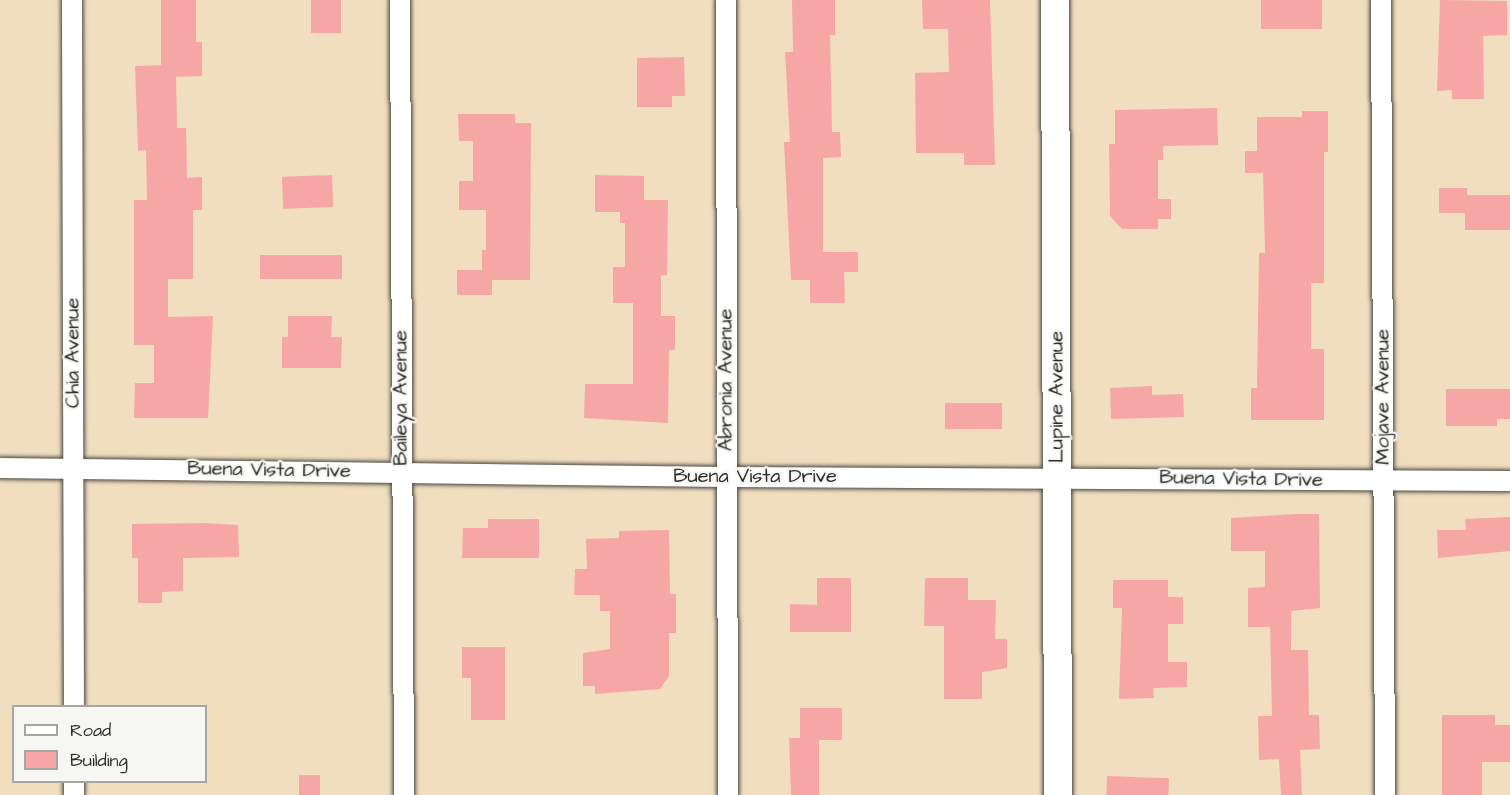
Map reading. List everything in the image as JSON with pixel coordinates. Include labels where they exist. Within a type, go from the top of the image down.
[{"type":"street","name":"Chia Avenue","points":[[72,0],[74,705]]},
{"type":"street","name":"Baileya Avenue","points":[[400,0],[404,795]]},
{"type":"street","name":"Abronia Avenue","points":[[726,0],[729,795]]},
{"type":"street","name":"Lupine Avenue","points":[[1054,0],[1058,795]]},
{"type":"street","name":"Mojave Avenue","points":[[1381,0],[1384,795]]},
{"type":"street","name":"Buena Vista Drive","points":[[0,468],[727,477],[1058,476],[1510,481]]},
{"type":"building","points":[[161,0],[196,0],[196,42],[202,42],[202,76],[176,77],[177,128],[186,128],[187,178],[202,177],[202,210],[193,210],[193,279],[168,279],[168,317],[213,316],[208,418],[134,418],[135,383],[154,383],[154,345],[134,345],[134,200],[147,200],[146,150],[138,151],[135,66],[161,65]]},
{"type":"building","points":[[311,0],[341,0],[341,33],[311,33]]},
{"type":"building","points":[[792,0],[835,0],[835,35],[830,35],[832,132],[840,132],[841,157],[823,158],[823,252],[858,252],[858,272],[844,272],[845,303],[810,303],[810,280],[791,280],[784,142],[790,142],[785,52],[793,52]]},
{"type":"building","points":[[922,0],[990,0],[995,165],[964,165],[964,153],[916,153],[915,73],[949,72],[948,29],[923,29]]},
{"type":"building","points":[[1261,0],[1322,0],[1322,29],[1261,29]]},
{"type":"building","points":[[1440,0],[1507,1],[1507,35],[1483,36],[1484,99],[1452,99],[1452,90],[1437,91]]},
{"type":"building","points":[[684,57],[685,96],[672,96],[672,107],[637,107],[637,58]]},
{"type":"building","points":[[1217,108],[1218,145],[1163,146],[1163,160],[1158,160],[1158,199],[1171,199],[1171,219],[1158,219],[1158,229],[1122,229],[1110,216],[1109,144],[1115,144],[1115,110]]},
{"type":"building","points":[[1302,111],[1328,111],[1328,152],[1324,152],[1324,283],[1311,283],[1311,349],[1324,349],[1324,420],[1251,420],[1251,388],[1257,388],[1259,253],[1265,253],[1263,173],[1245,173],[1245,151],[1257,151],[1257,117],[1302,117]]},
{"type":"building","points":[[458,114],[515,114],[515,123],[531,123],[530,280],[492,280],[492,295],[457,295],[457,270],[482,270],[482,250],[486,250],[486,210],[459,210],[459,181],[473,181],[473,141],[459,141]]},
{"type":"building","points":[[332,175],[333,207],[283,209],[282,177]]},
{"type":"building","points":[[595,175],[644,176],[644,200],[668,200],[667,275],[661,275],[661,316],[675,316],[675,350],[669,350],[668,423],[584,418],[585,384],[633,384],[633,303],[613,303],[613,267],[625,267],[625,223],[620,223],[620,212],[595,212]]},
{"type":"building","points":[[1439,188],[1467,188],[1467,195],[1510,195],[1510,230],[1465,230],[1465,213],[1439,213]]},
{"type":"building","points":[[260,255],[342,255],[342,279],[260,279]]},
{"type":"building","points":[[288,316],[332,316],[331,337],[342,337],[341,368],[282,368],[282,337],[288,337]]},
{"type":"building","points":[[1152,386],[1152,395],[1183,394],[1184,417],[1111,419],[1110,388]]},
{"type":"building","points":[[1446,389],[1510,389],[1510,419],[1497,419],[1497,426],[1446,426]]},
{"type":"building","points":[[945,403],[1002,403],[1002,429],[945,429]]},
{"type":"building","points":[[1319,514],[1320,608],[1291,611],[1291,650],[1308,650],[1309,715],[1319,715],[1320,749],[1300,750],[1302,795],[1281,795],[1279,759],[1259,760],[1258,716],[1272,716],[1270,627],[1248,627],[1248,588],[1265,587],[1265,551],[1231,551],[1231,518]]},
{"type":"building","points":[[1510,517],[1510,551],[1438,558],[1437,530],[1466,530],[1465,519]]},
{"type":"building","points":[[488,519],[539,519],[539,558],[462,558],[463,528],[488,528]]},
{"type":"building","points":[[132,524],[238,525],[239,557],[183,558],[183,591],[162,592],[162,603],[138,603],[138,558],[132,558]]},
{"type":"building","points":[[669,530],[670,594],[676,594],[676,633],[669,633],[669,676],[660,689],[595,694],[595,686],[583,686],[583,653],[610,649],[610,611],[600,611],[600,595],[574,595],[575,569],[587,569],[586,539],[619,538],[619,531]]},
{"type":"building","points":[[817,578],[851,578],[851,632],[790,632],[790,604],[817,605]]},
{"type":"building","points":[[925,578],[968,578],[968,600],[996,600],[995,639],[1007,639],[1007,668],[982,672],[982,699],[944,699],[944,626],[924,626]]},
{"type":"building","points":[[1113,580],[1168,580],[1168,597],[1183,597],[1183,624],[1168,624],[1168,662],[1187,662],[1187,687],[1153,688],[1154,698],[1119,699],[1122,608],[1113,608]]},
{"type":"building","points":[[462,647],[505,647],[505,720],[471,720],[471,678],[462,678]]},
{"type":"building","points":[[800,708],[842,708],[842,740],[819,740],[819,795],[791,795],[789,738],[800,738]]},
{"type":"building","points":[[1442,715],[1495,715],[1495,725],[1510,725],[1510,762],[1482,762],[1482,795],[1442,795]]},
{"type":"building","points":[[299,775],[320,775],[320,795],[299,795]]},
{"type":"building","points":[[1107,776],[1169,778],[1168,795],[1106,795]]}]
